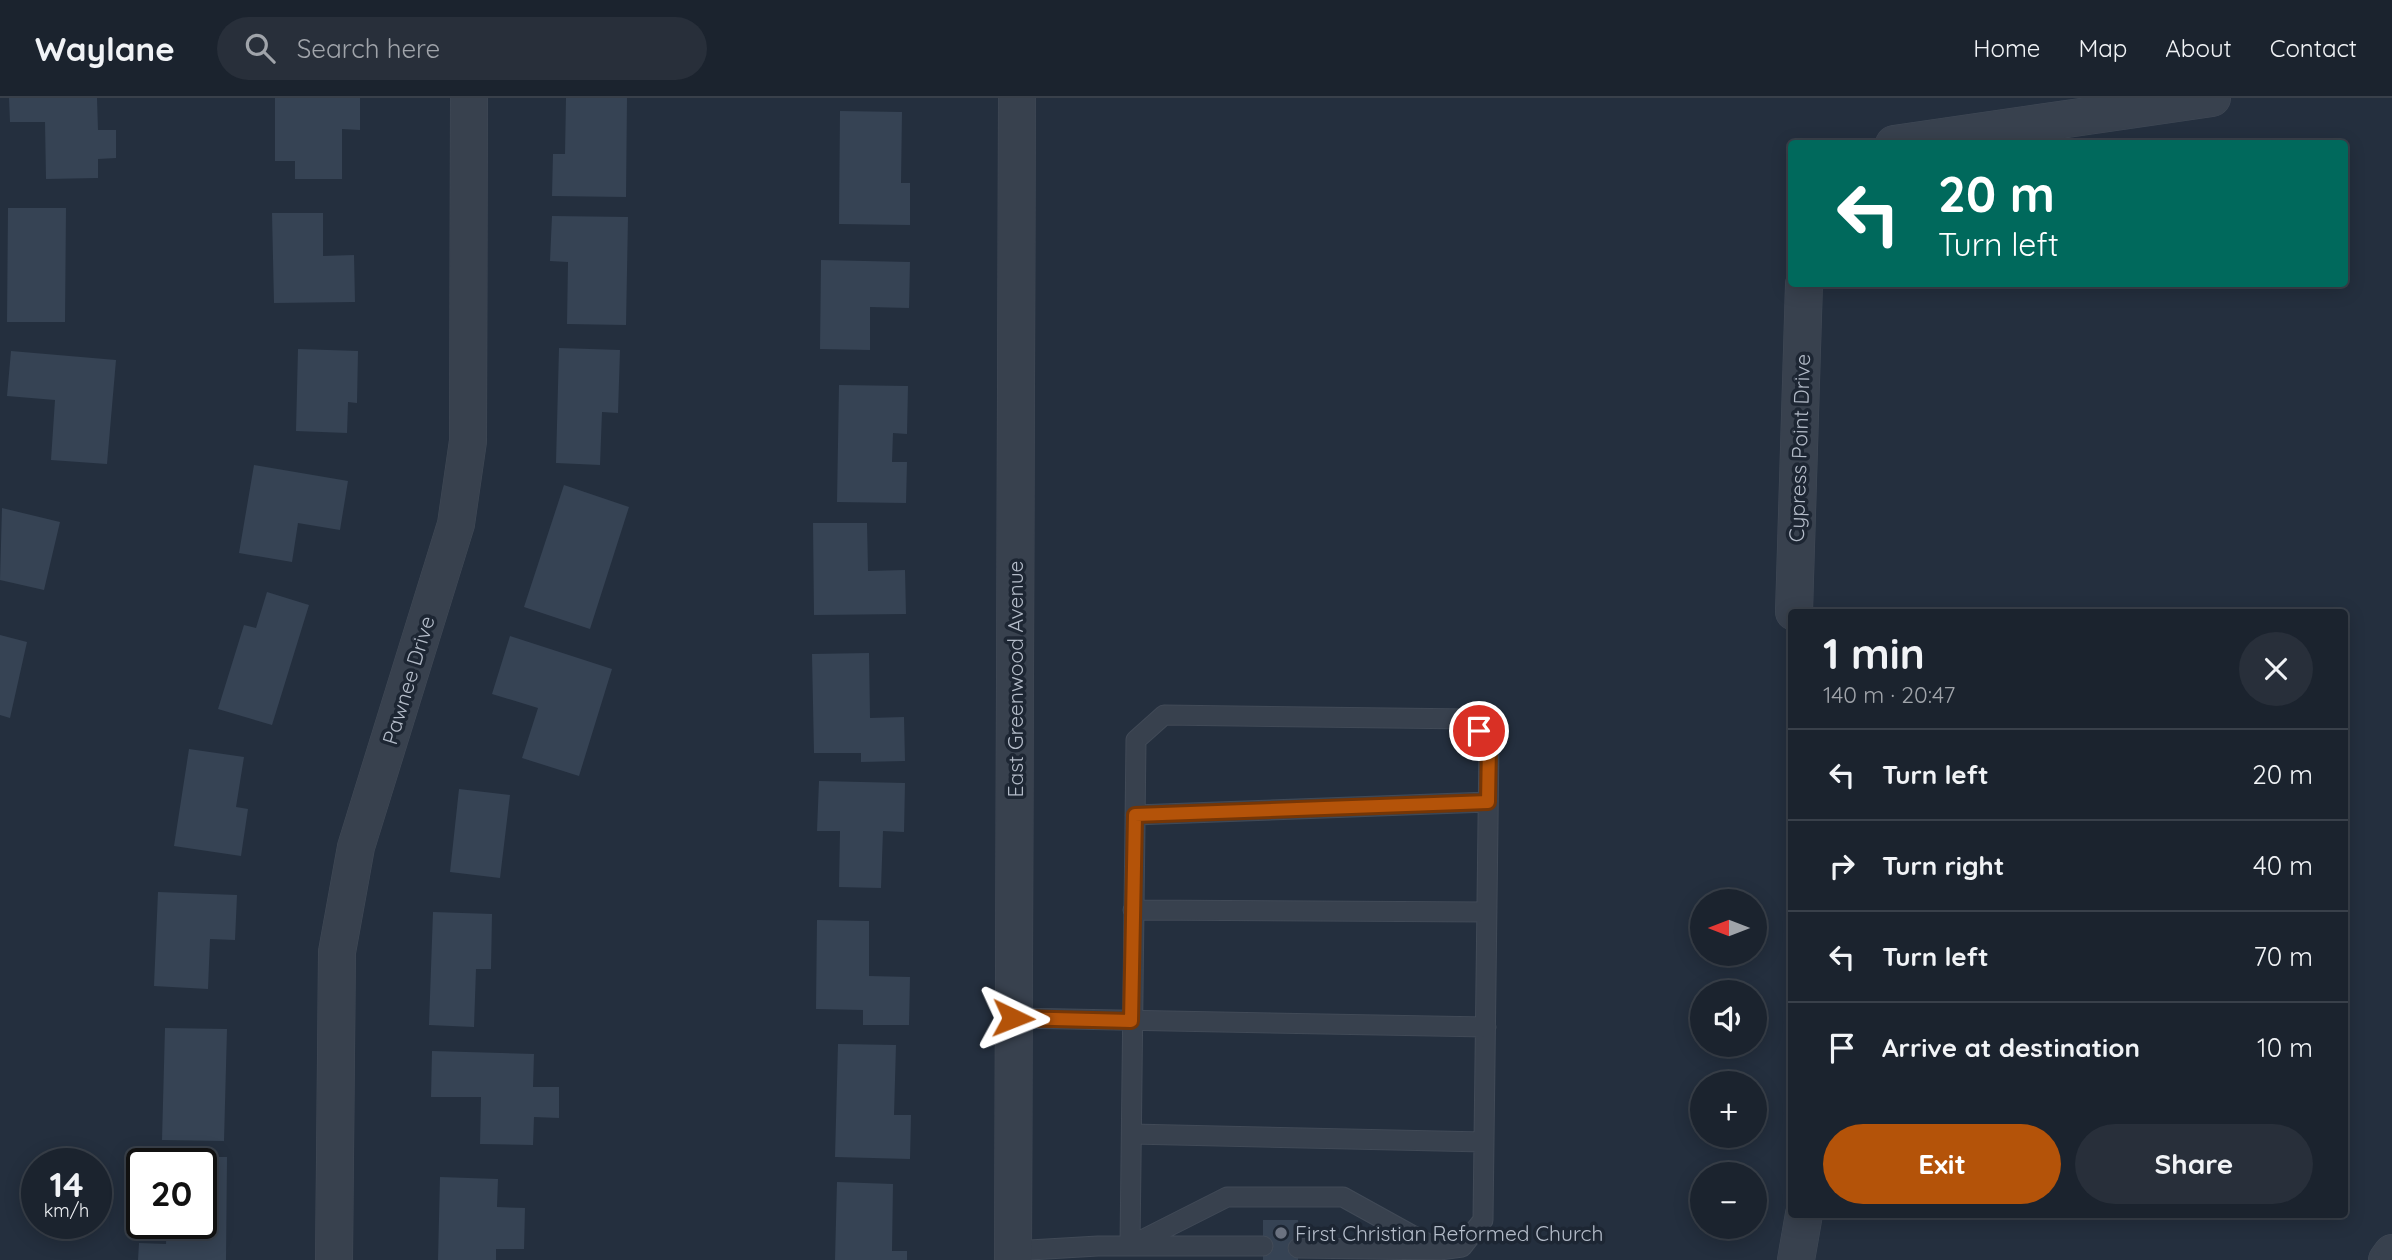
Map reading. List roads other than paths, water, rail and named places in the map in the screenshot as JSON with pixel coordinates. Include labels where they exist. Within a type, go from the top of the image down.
[{"type":"street","name":"Pawnee Drive","points":[[334,1260],[337,952],[356,847],[456,524],[468,441],[469,98]]},
{"type":"street","name":"East Greenwood Avenue","points":[[1013,1255],[1017,98]]},
{"type":"street","points":[[1922,140],[2212,98]]},
{"type":"street","name":"Cypress Point Drive","points":[[1794,609],[1804,287]]},
{"type":"street","points":[[1796,1260],[1803,1218]]},
{"type":"street","points":[[2387,1260],[2392,1253]]},
{"type":"lane","points":[[1130,1246],[1136,740],[1164,715],[1469,719],[1489,744],[1483,1220],[1462,1247],[1440,1250],[1298,1248]]},
{"type":"lane","points":[[1135,815],[1488,802]]},
{"type":"lane","points":[[1133,911],[1487,912]]},
{"type":"lane","points":[[1013,1018],[1486,1027]]},
{"type":"lane","points":[[1132,1134],[1484,1142]]},
{"type":"lane","points":[[1130,1246],[1227,1197],[1343,1197],[1440,1250]]},
{"type":"lane","points":[[1013,1255],[1130,1246],[1263,1246]]},
{"type":"place","name":"First Christian Reformed Church","points":[[1281,1233]]}]
